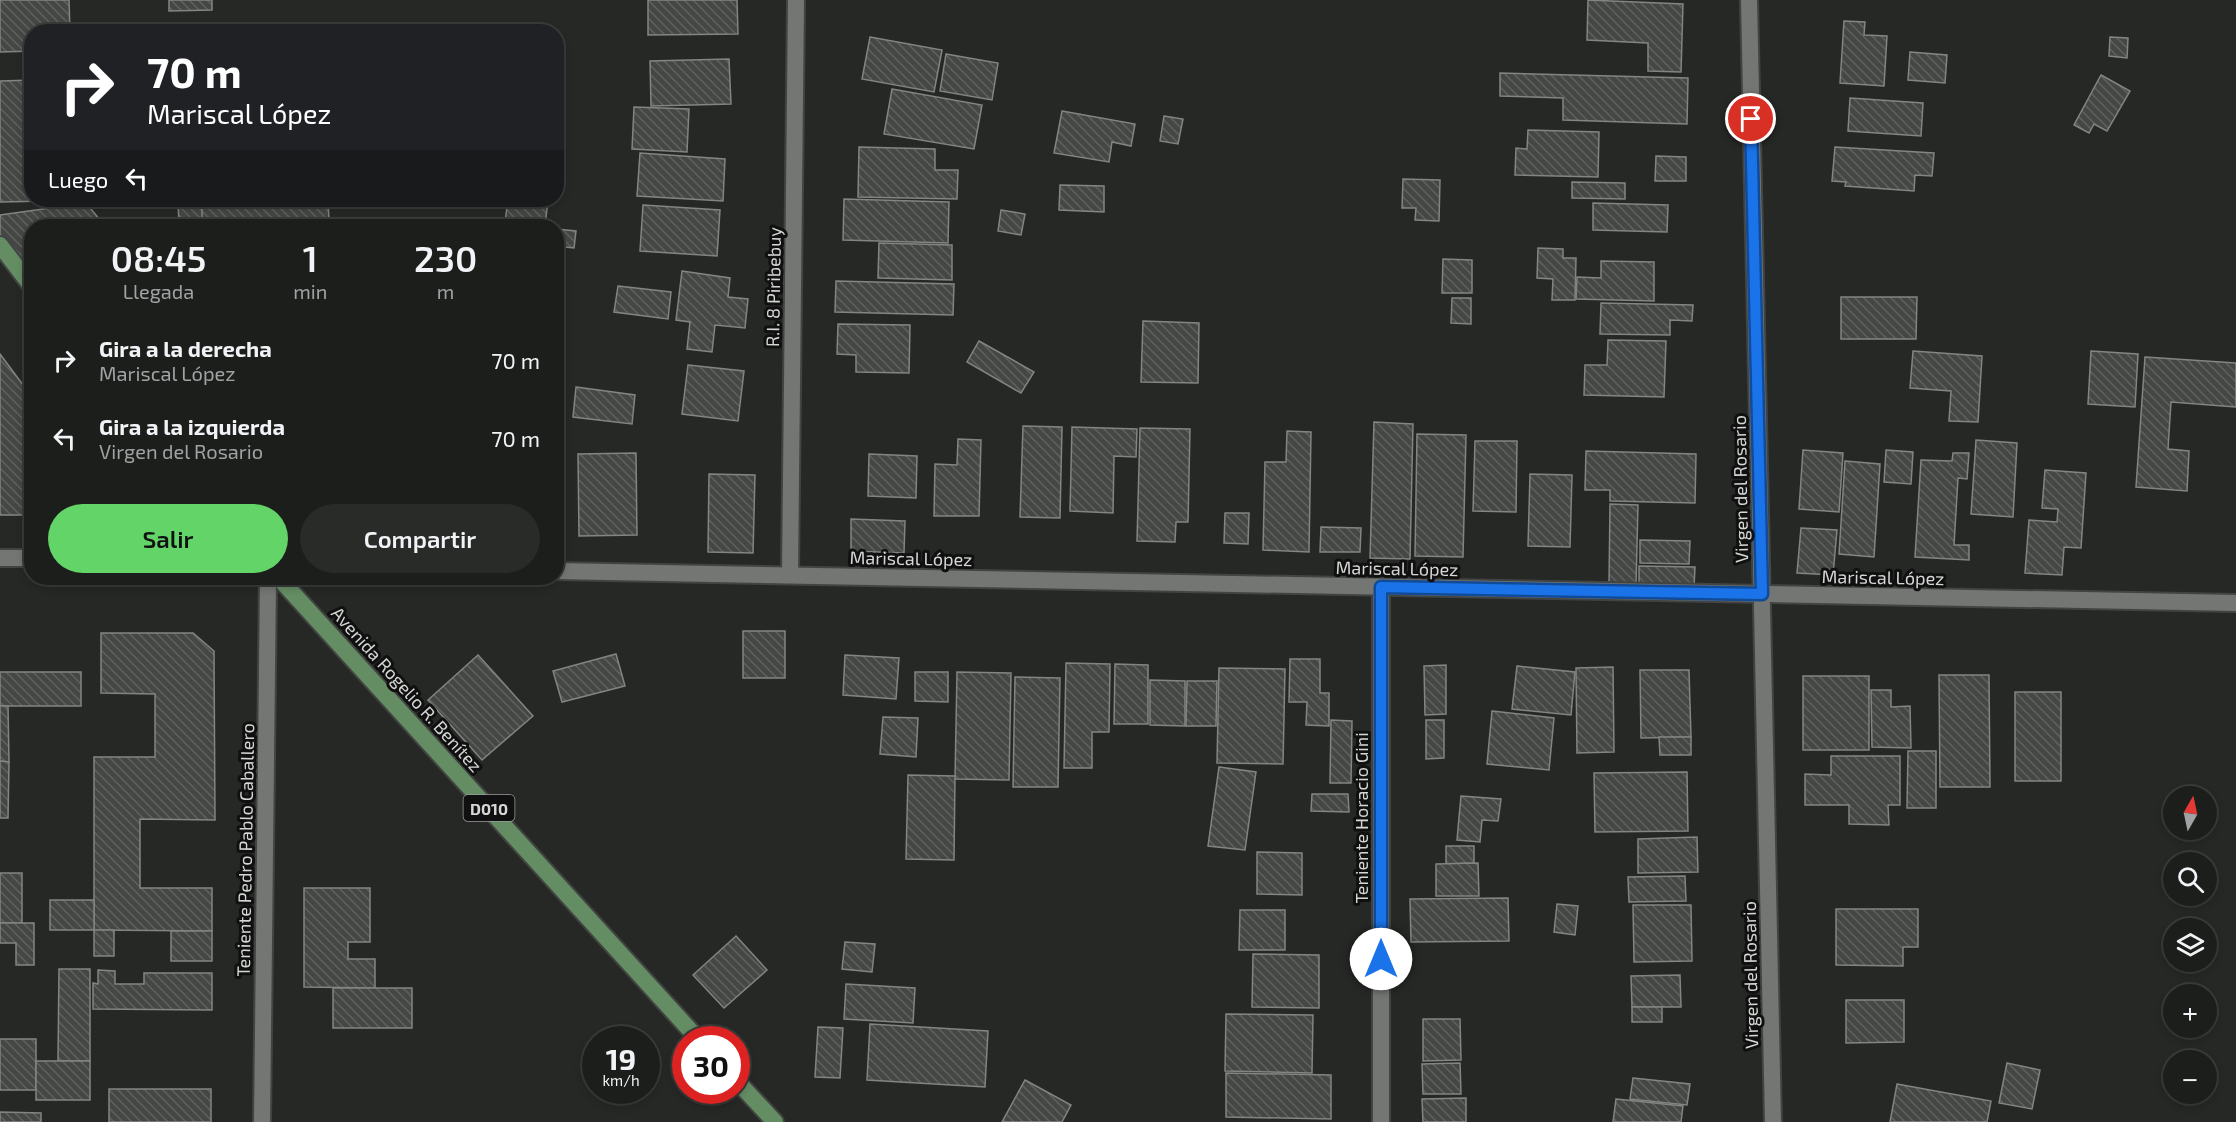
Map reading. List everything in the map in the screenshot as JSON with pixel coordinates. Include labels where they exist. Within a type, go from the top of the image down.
[{"type":"main road","points":[[0,245],[24,276]]},
{"type":"main road","name":"Avenida Rogelio R. Benítez","points":[[285,585],[686,1026]]},
{"type":"main road","points":[[750,1095],[774,1122]]},
{"type":"street","name":"R.I. 8 Piribebuy","points":[[790,575],[796,0]]},
{"type":"street","name":"Virgen del Rosario","points":[[1749,0],[1773,1122]]},
{"type":"street","points":[[0,558],[24,558]]},
{"type":"street","name":"Mariscal López","points":[[564,571],[2236,603]]},
{"type":"street","name":"Teniente Pedro Pablo Caballero","points":[[262,1122],[268,585]]},
{"type":"street","name":"Teniente Horacio Gini","points":[[1381,587],[1381,1122]]},
{"type":"building","points":[[0,0],[69,0],[70,24],[24,24],[24,51],[0,52]]},
{"type":"building","points":[[169,0],[212,0],[212,10],[169,11]]},
{"type":"building","points":[[648,0],[737,0],[738,34],[648,35]]},
{"type":"building","points":[[1588,0],[1683,4],[1681,72],[1648,71],[1648,43],[1587,40]]},
{"type":"building","points":[[1844,21],[1865,22],[1864,35],[1887,36],[1884,86],[1840,83]]},
{"type":"building","points":[[870,37],[942,50],[934,92],[862,79]]},
{"type":"building","points":[[2110,37],[2128,38],[2127,58],[2109,56]]},
{"type":"building","points":[[1910,52],[1947,55],[1945,83],[1908,80]]},
{"type":"building","points":[[946,54],[998,63],[992,100],[940,91]]},
{"type":"building","points":[[729,59],[731,104],[651,106],[650,61]]},
{"type":"building","points":[[1500,73],[1688,78],[1687,124],[1563,120],[1563,98],[1500,96]]},
{"type":"building","points":[[2101,75],[2130,91],[2107,131],[2094,124],[2089,133],[2074,125]]},
{"type":"building","points":[[24,80],[24,202],[0,202],[0,81]]},
{"type":"building","points":[[892,89],[982,105],[974,149],[884,134]]},
{"type":"building","points":[[1850,98],[1923,103],[1921,136],[1848,131]]},
{"type":"building","points":[[634,107],[689,109],[687,152],[632,149]]},
{"type":"building","points":[[1062,111],[1135,124],[1131,146],[1112,142],[1109,162],[1054,153]]},
{"type":"building","points":[[1164,116],[1183,119],[1178,144],[1160,141]]},
{"type":"building","points":[[1528,130],[1599,132],[1598,177],[1515,175],[1516,148],[1527,149]]},
{"type":"building","points":[[859,147],[935,149],[935,170],[958,170],[957,199],[858,197]]},
{"type":"building","points":[[1835,147],[1934,153],[1932,176],[1915,175],[1914,191],[1845,186],[1846,182],[1832,181]]},
{"type":"building","points":[[640,153],[725,159],[723,201],[637,196]]},
{"type":"building","points":[[1656,156],[1686,157],[1686,181],[1655,181]]},
{"type":"building","points":[[1403,179],[1440,180],[1439,221],[1415,220],[1416,208],[1402,208]]},
{"type":"building","points":[[1572,182],[1625,183],[1625,199],[1572,198]]},
{"type":"building","points":[[1060,185],[1104,186],[1104,212],[1059,210]]},
{"type":"building","points":[[844,199],[949,202],[948,243],[843,240]]},
{"type":"building","points":[[1593,203],[1668,205],[1667,232],[1593,230]]},
{"type":"building","points":[[643,205],[720,210],[717,256],[640,251]]},
{"type":"building","points":[[57,207],[89,207],[99,219],[24,219],[24,266],[0,236],[0,215]]},
{"type":"building","points":[[178,207],[202,207],[203,219],[179,219]]},
{"type":"building","points":[[202,207],[328,207],[329,219],[202,219]]},
{"type":"building","points":[[507,207],[547,207],[546,219],[505,219]]},
{"type":"building","points":[[1001,210],[1025,214],[1021,235],[998,231]]},
{"type":"building","points":[[564,230],[576,231],[574,248],[564,247]]},
{"type":"building","points":[[879,243],[952,245],[952,280],[878,278]]},
{"type":"building","points":[[1538,248],[1563,249],[1563,258],[1576,258],[1575,300],[1552,300],[1553,279],[1537,278]]},
{"type":"building","points":[[1443,259],[1472,260],[1472,293],[1442,293]]},
{"type":"building","points":[[1601,261],[1654,262],[1654,301],[1576,299],[1577,277],[1601,278]]},
{"type":"building","points":[[682,271],[730,278],[728,297],[748,299],[745,328],[715,325],[712,352],[687,349],[690,322],[676,320]]},
{"type":"building","points":[[836,281],[954,284],[953,315],[835,312]]},
{"type":"building","points":[[618,286],[671,292],[668,319],[614,312]]},
{"type":"building","points":[[1841,297],[1917,297],[1916,339],[1841,339]]},
{"type":"building","points":[[1452,298],[1471,298],[1471,324],[1451,323]]},
{"type":"building","points":[[1601,303],[1693,305],[1692,321],[1670,320],[1670,335],[1600,334]]},
{"type":"building","points":[[1143,321],[1199,323],[1198,383],[1141,382]]},
{"type":"building","points":[[838,324],[910,325],[909,373],[856,372],[856,355],[837,354]]},
{"type":"building","points":[[1608,340],[1666,341],[1664,397],[1584,395],[1585,365],[1607,365]]},
{"type":"building","points":[[979,341],[1034,372],[1021,393],[967,362]]},
{"type":"building","points":[[1913,351],[1982,356],[1978,422],[1949,421],[1951,391],[1910,388]]},
{"type":"building","points":[[2091,351],[2138,354],[2135,407],[2088,404]]},
{"type":"building","points":[[0,354],[24,386],[24,515],[0,515]]},
{"type":"building","points":[[2145,357],[2236,363],[2236,407],[2171,402],[2168,449],[2189,451],[2187,491],[2136,487]]},
{"type":"building","points":[[688,365],[744,371],[738,421],[682,414]]},
{"type":"building","points":[[576,387],[635,395],[632,424],[573,417]]},
{"type":"building","points":[[1374,422],[1413,424],[1410,559],[1370,558]]},
{"type":"building","points":[[1023,426],[1062,427],[1060,518],[1020,517]]},
{"type":"building","points":[[1072,427],[1137,429],[1136,457],[1114,456],[1113,513],[1070,511]]},
{"type":"building","points":[[1140,428],[1190,429],[1188,522],[1176,522],[1175,542],[1137,541]]},
{"type":"building","points":[[1287,431],[1311,432],[1309,552],[1263,550],[1265,462],[1286,462]]},
{"type":"building","points":[[1417,434],[1466,435],[1463,557],[1415,556]]},
{"type":"building","points":[[958,439],[981,440],[979,516],[934,516],[935,464],[957,465]]},
{"type":"building","points":[[1976,440],[2017,443],[2013,517],[1971,514]]},
{"type":"building","points":[[1475,441],[1517,441],[1516,512],[1473,511]]},
{"type":"building","points":[[1803,450],[1843,453],[1839,512],[1799,509]]},
{"type":"building","points":[[1886,450],[1913,452],[1911,484],[1884,482]]},
{"type":"building","points":[[1586,451],[1696,454],[1695,503],[1610,501],[1610,490],[1585,490]]},
{"type":"building","points":[[636,453],[637,535],[579,536],[578,454]]},
{"type":"building","points":[[1953,453],[1969,453],[1967,479],[1958,478],[1954,545],[1969,545],[1969,560],[1915,557],[1921,460],[1952,461]]},
{"type":"building","points":[[869,454],[917,456],[916,498],[868,496]]},
{"type":"building","points":[[1845,461],[1880,464],[1874,557],[1839,554]]},
{"type":"building","points":[[2045,470],[2086,473],[2081,548],[2064,547],[2062,575],[2025,573],[2029,520],[2057,522],[2058,509],[2042,508]]},
{"type":"building","points":[[709,474],[755,475],[753,553],[708,552]]},
{"type":"building","points":[[1530,474],[1572,475],[1570,547],[1528,546]]},
{"type":"building","points":[[1610,504],[1638,505],[1636,585],[1609,584]]},
{"type":"building","points":[[1225,513],[1249,513],[1248,544],[1224,543]]},
{"type":"building","points":[[851,519],[905,521],[904,553],[851,551]]},
{"type":"building","points":[[1321,527],[1361,528],[1360,552],[1320,552]]},
{"type":"building","points":[[1801,528],[1837,530],[1833,575],[1797,573]]},
{"type":"building","points":[[1640,540],[1690,541],[1689,564],[1640,563]]},
{"type":"building","points":[[1639,566],[1695,567],[1694,587],[1639,585]]},
{"type":"building","points":[[743,631],[785,631],[785,678],[743,678]]},
{"type":"building","points":[[101,633],[193,633],[214,651],[215,820],[140,819],[140,888],[212,888],[212,931],[94,930],[94,757],[155,757],[155,694],[101,693]]},
{"type":"building","points":[[616,654],[625,686],[562,702],[553,671]]},
{"type":"building","points":[[478,655],[533,716],[482,760],[428,700]]},
{"type":"building","points":[[845,655],[899,658],[896,699],[843,695]]},
{"type":"building","points":[[1290,659],[1320,659],[1320,693],[1329,693],[1329,726],[1306,725],[1307,702],[1289,702]]},
{"type":"building","points":[[1066,663],[1110,664],[1109,732],[1092,732],[1092,768],[1064,768]]},
{"type":"building","points":[[1115,664],[1148,665],[1148,724],[1114,724]]},
{"type":"building","points":[[1446,665],[1446,714],[1425,715],[1424,666]]},
{"type":"building","points":[[1517,666],[1575,672],[1571,715],[1512,709]]},
{"type":"building","points":[[1613,667],[1614,752],[1577,753],[1576,668]]},
{"type":"building","points":[[1219,668],[1285,669],[1283,764],[1217,763]]},
{"type":"building","points":[[1640,670],[1689,670],[1691,737],[1641,738]]},
{"type":"building","points":[[0,672],[81,672],[81,706],[0,706]]},
{"type":"building","points":[[915,672],[948,672],[948,702],[915,701]]},
{"type":"building","points":[[957,672],[1011,673],[1009,780],[955,779]]},
{"type":"building","points":[[1939,675],[1989,675],[1990,787],[1940,787]]},
{"type":"building","points":[[1803,676],[1869,676],[1869,750],[1803,750]]},
{"type":"building","points":[[1015,677],[1060,678],[1058,787],[1013,787]]},
{"type":"building","points":[[1150,680],[1185,681],[1185,726],[1150,725]]},
{"type":"building","points":[[1187,681],[1217,681],[1216,726],[1186,726]]},
{"type":"building","points":[[1871,690],[1891,690],[1891,707],[1910,706],[1911,748],[1872,747]]},
{"type":"building","points":[[2015,692],[2061,692],[2061,781],[2015,781]]},
{"type":"building","points":[[0,706],[8,706],[9,762],[0,761]]},
{"type":"building","points":[[1492,711],[1554,718],[1549,770],[1487,764]]},
{"type":"building","points":[[883,717],[918,718],[916,757],[880,754]]},
{"type":"building","points":[[1331,720],[1352,721],[1351,783],[1330,783]]},
{"type":"building","points":[[1426,720],[1444,720],[1444,758],[1426,759]]},
{"type":"building","points":[[1659,737],[1691,737],[1691,755],[1660,755]]},
{"type":"building","points":[[1908,751],[1936,751],[1936,808],[1907,808]]},
{"type":"building","points":[[1831,756],[1900,756],[1900,805],[1888,805],[1889,825],[1849,824],[1849,805],[1805,805],[1805,774],[1831,775]]},
{"type":"building","points":[[0,761],[9,762],[8,818],[0,818]]},
{"type":"building","points":[[1219,767],[1256,772],[1245,850],[1208,846]]},
{"type":"building","points":[[1687,772],[1688,831],[1595,832],[1594,773]]},
{"type":"building","points":[[908,775],[955,776],[954,860],[906,859]]},
{"type":"building","points":[[1312,794],[1348,794],[1349,812],[1311,811]]},
{"type":"building","points":[[1461,796],[1501,799],[1498,821],[1482,820],[1480,842],[1457,840]]},
{"type":"building","points":[[1697,837],[1698,872],[1638,873],[1638,839]]},
{"type":"building","points":[[1446,846],[1474,846],[1474,863],[1446,864]]},
{"type":"building","points":[[1257,852],[1302,853],[1302,895],[1257,894]]},
{"type":"building","points":[[1478,863],[1479,896],[1436,896],[1436,864]]},
{"type":"building","points":[[0,873],[22,873],[22,923],[0,923]]},
{"type":"building","points":[[1685,876],[1686,901],[1629,902],[1628,877]]},
{"type":"building","points":[[304,888],[370,888],[370,942],[348,942],[348,959],[375,959],[375,988],[304,987]]},
{"type":"building","points":[[1508,898],[1509,941],[1411,942],[1410,899]]},
{"type":"building","points":[[50,900],[94,900],[94,930],[50,930]]},
{"type":"building","points":[[1557,904],[1578,906],[1575,935],[1554,932]]},
{"type":"building","points":[[1633,905],[1691,905],[1692,961],[1634,962]]},
{"type":"building","points":[[1836,909],[1918,909],[1918,947],[1903,947],[1903,966],[1836,965]]},
{"type":"building","points":[[1240,910],[1285,910],[1285,950],[1239,950]]},
{"type":"building","points":[[0,923],[34,923],[34,965],[16,965],[16,943],[0,943]]},
{"type":"building","points":[[94,930],[114,930],[114,956],[94,956]]},
{"type":"building","points":[[171,931],[212,931],[212,961],[171,961]]},
{"type":"building","points":[[736,936],[767,970],[724,1008],[693,975]]},
{"type":"building","points":[[845,942],[875,944],[872,972],[842,969]]},
{"type":"building","points":[[1253,954],[1319,955],[1319,1008],[1252,1007]]},
{"type":"building","points":[[59,969],[90,969],[90,1061],[58,1061]]},
{"type":"building","points":[[98,970],[115,971],[115,984],[144,984],[144,973],[212,973],[212,1010],[93,1009],[93,983],[98,984]]},
{"type":"building","points":[[1680,975],[1681,1007],[1632,1007],[1631,976]]},
{"type":"building","points":[[846,984],[915,988],[913,1023],[844,1019]]},
{"type":"building","points":[[333,988],[412,988],[412,1028],[333,1028]]},
{"type":"building","points":[[1846,1000],[1904,1000],[1904,1042],[1846,1043]]},
{"type":"building","points":[[1632,1007],[1662,1007],[1662,1022],[1632,1022]]},
{"type":"building","points":[[1226,1014],[1313,1015],[1312,1073],[1225,1071]]},
{"type":"building","points":[[1423,1019],[1460,1019],[1461,1060],[1423,1061]]},
{"type":"building","points":[[870,1024],[988,1031],[985,1087],[867,1080]]},
{"type":"building","points":[[818,1027],[843,1028],[840,1078],[815,1077]]},
{"type":"building","points":[[0,1039],[36,1039],[36,1090],[0,1090]]},
{"type":"building","points":[[36,1061],[90,1061],[90,1100],[36,1100]]},
{"type":"building","points":[[1460,1063],[1461,1094],[1423,1094],[1422,1064]]},
{"type":"building","points":[[2007,1063],[2040,1070],[2032,1109],[1999,1103]]},
{"type":"building","points":[[1226,1073],[1331,1075],[1331,1119],[1226,1117]]},
{"type":"building","points":[[1633,1078],[1690,1084],[1687,1105],[1630,1099]]},
{"type":"building","points":[[1025,1080],[1071,1105],[1062,1122],[1002,1122]]},
{"type":"building","points":[[1897,1084],[1991,1101],[1987,1122],[1890,1122]]},
{"type":"building","points":[[109,1089],[211,1089],[211,1122],[109,1122]]},
{"type":"building","points":[[1466,1098],[1466,1122],[1423,1122],[1422,1099]]},
{"type":"building","points":[[1616,1099],[1683,1106],[1681,1122],[1613,1122]]},
{"type":"building","points":[[0,1112],[41,1113],[41,1122],[0,1122]]},
{"type":"route","points":[[1381,959],[1381,587],[1762,594],[1751,119]]}]
